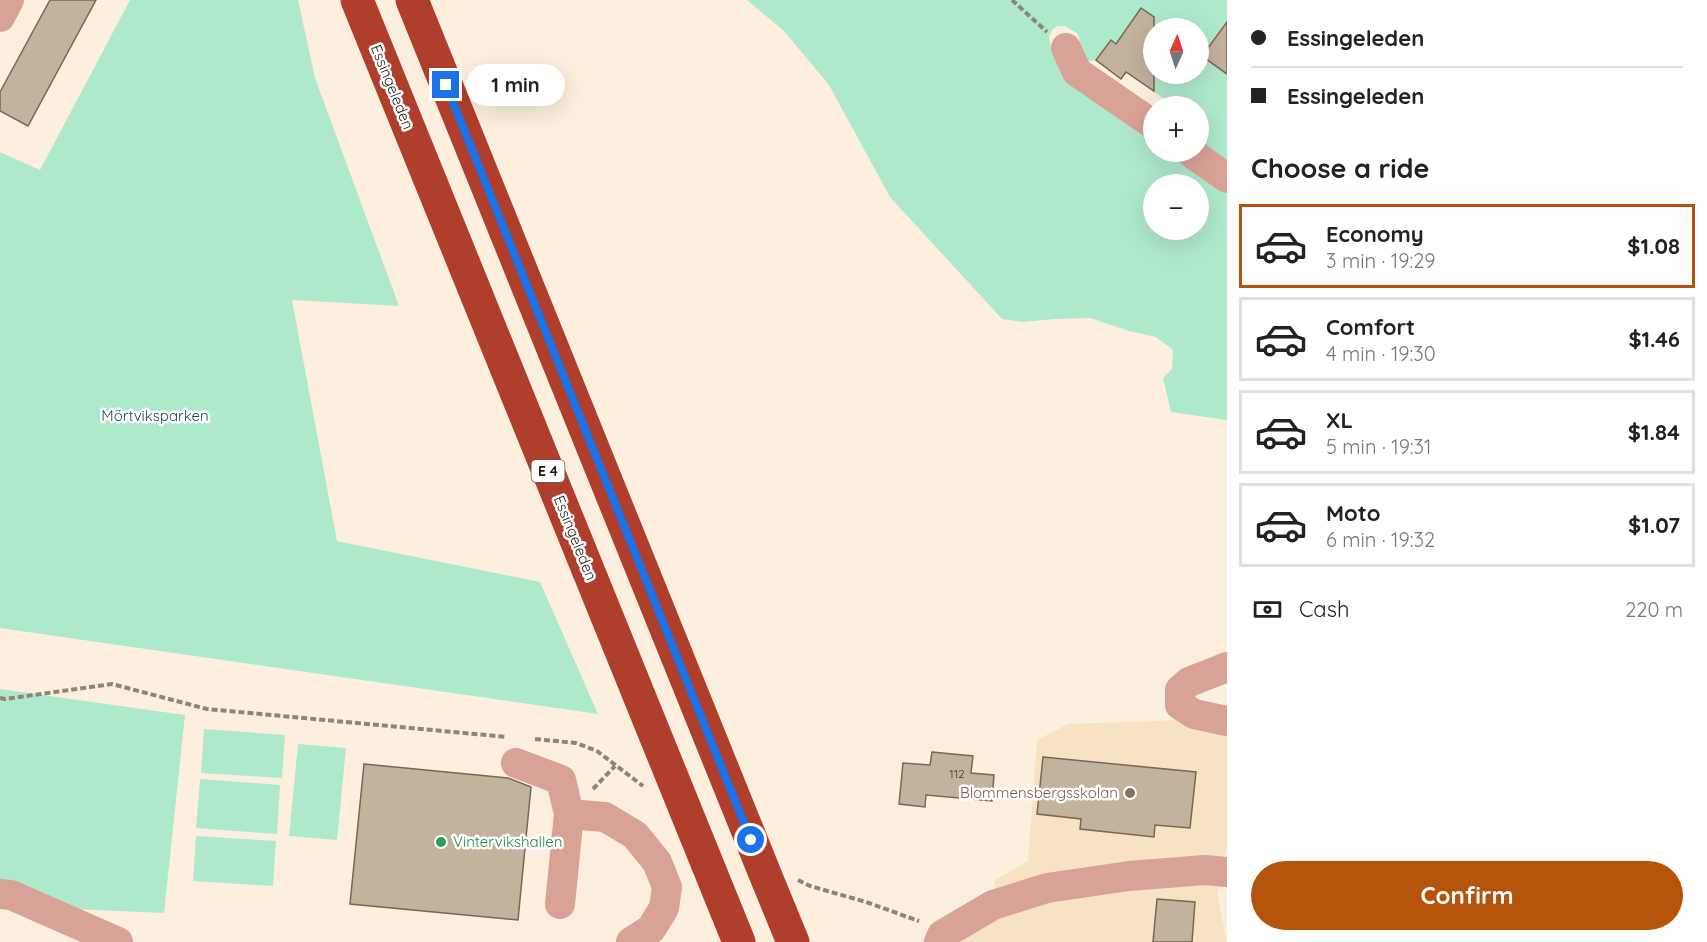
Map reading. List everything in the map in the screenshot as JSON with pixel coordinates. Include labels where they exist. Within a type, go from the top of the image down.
[{"type":"highway","name":"Essingeleden","points":[[357,0],[739,942]]},
{"type":"highway","points":[[412,0],[793,942]]},
{"type":"street","points":[[0,17],[9,0]]},
{"type":"street","points":[[1066,48],[1077,72],[1143,117]]},
{"type":"street","points":[[1204,162],[1227,178]]},
{"type":"street","points":[[1227,667],[1189,682],[1180,690],[1180,705],[1194,714],[1227,721]]},
{"type":"street","points":[[520,746],[561,780],[569,814],[560,904]]},
{"type":"street","points":[[569,814],[605,817],[635,835],[657,862],[667,887],[664,908],[651,929],[631,942]]},
{"type":"street","points":[[940,939],[993,905],[1047,888],[1129,876],[1204,870],[1227,872]]},
{"type":"street","points":[[0,894],[11,895],[118,942]]},
{"type":"path","points":[[1012,0],[1066,48]]},
{"type":"path","points":[[0,698],[111,684],[207,709],[520,746],[576,743],[597,751],[644,787]]},
{"type":"path","points":[[790,875],[810,886],[915,919],[940,939]]},
{"type":"shaded area","name":"Blommensbergsskolan","points":[[1182,720],[1227,728],[1227,846],[1217,892],[1227,942],[961,942],[994,911],[995,880],[1028,861],[1037,740],[1068,724]]},
{"type":"green space","name":"Mörtviksparken","points":[[130,0],[298,0],[315,78],[399,306],[292,300],[337,541],[540,582],[598,714],[0,628],[0,152],[40,170]]},
{"type":"green space","points":[[747,0],[1227,0],[1227,169],[1209,156],[1209,96],[1160,96],[1131,76],[1133,73],[1127,70],[1121,79],[1096,60],[1086,62],[1077,33],[1065,26],[1053,29],[1049,36],[1050,44],[1061,66],[1143,127],[1143,162],[1191,162],[1208,174],[1143,174],[1143,240],[1209,240],[1209,174],[1227,187],[1227,420],[1171,412],[1163,378],[1172,369],[1173,350],[1156,337],[1090,318],[1023,322],[1002,319],[890,197],[829,85],[784,31]]},
{"type":"green space","points":[[0,689],[185,715],[164,913],[0,906]]},
{"type":"green space","points":[[204,729],[285,735],[282,778],[201,773]]},
{"type":"green space","points":[[298,744],[346,748],[337,840],[289,836]]},
{"type":"green space","points":[[200,779],[280,785],[277,834],[196,828]]},
{"type":"green space","points":[[196,836],[276,841],[273,886],[193,881]]},
{"type":"building","points":[[50,0],[96,0],[28,126],[0,111],[0,92]]},
{"type":"building","points":[[1141,8],[1154,17],[1143,18],[1143,84],[1126,72],[1121,79],[1096,60],[1111,40],[1116,44]]},
{"type":"building","points":[[1227,22],[1227,74],[1209,61],[1209,46]]},
{"type":"building","points":[[1144,84],[1154,84],[1154,91]]},
{"type":"building","points":[[932,752],[973,756],[971,773],[994,775],[992,801],[926,795],[925,807],[899,804],[903,763],[930,765]]},
{"type":"building","points":[[1043,757],[1196,772],[1190,828],[1155,825],[1154,837],[1080,829],[1081,819],[1037,814]]},
{"type":"building","name":"Vintervikshallen","points":[[364,764],[508,778],[531,787],[518,920],[350,904]]},
{"type":"building","points":[[1157,899],[1195,902],[1192,942],[1153,942]]},
{"type":"place","name":"Blommensbergsskolan","points":[[1130,793]]},
{"type":"place","name":"Vintervikshallen","points":[[441,842]]},
{"type":"route","points":[[446,85],[751,840]]}]
